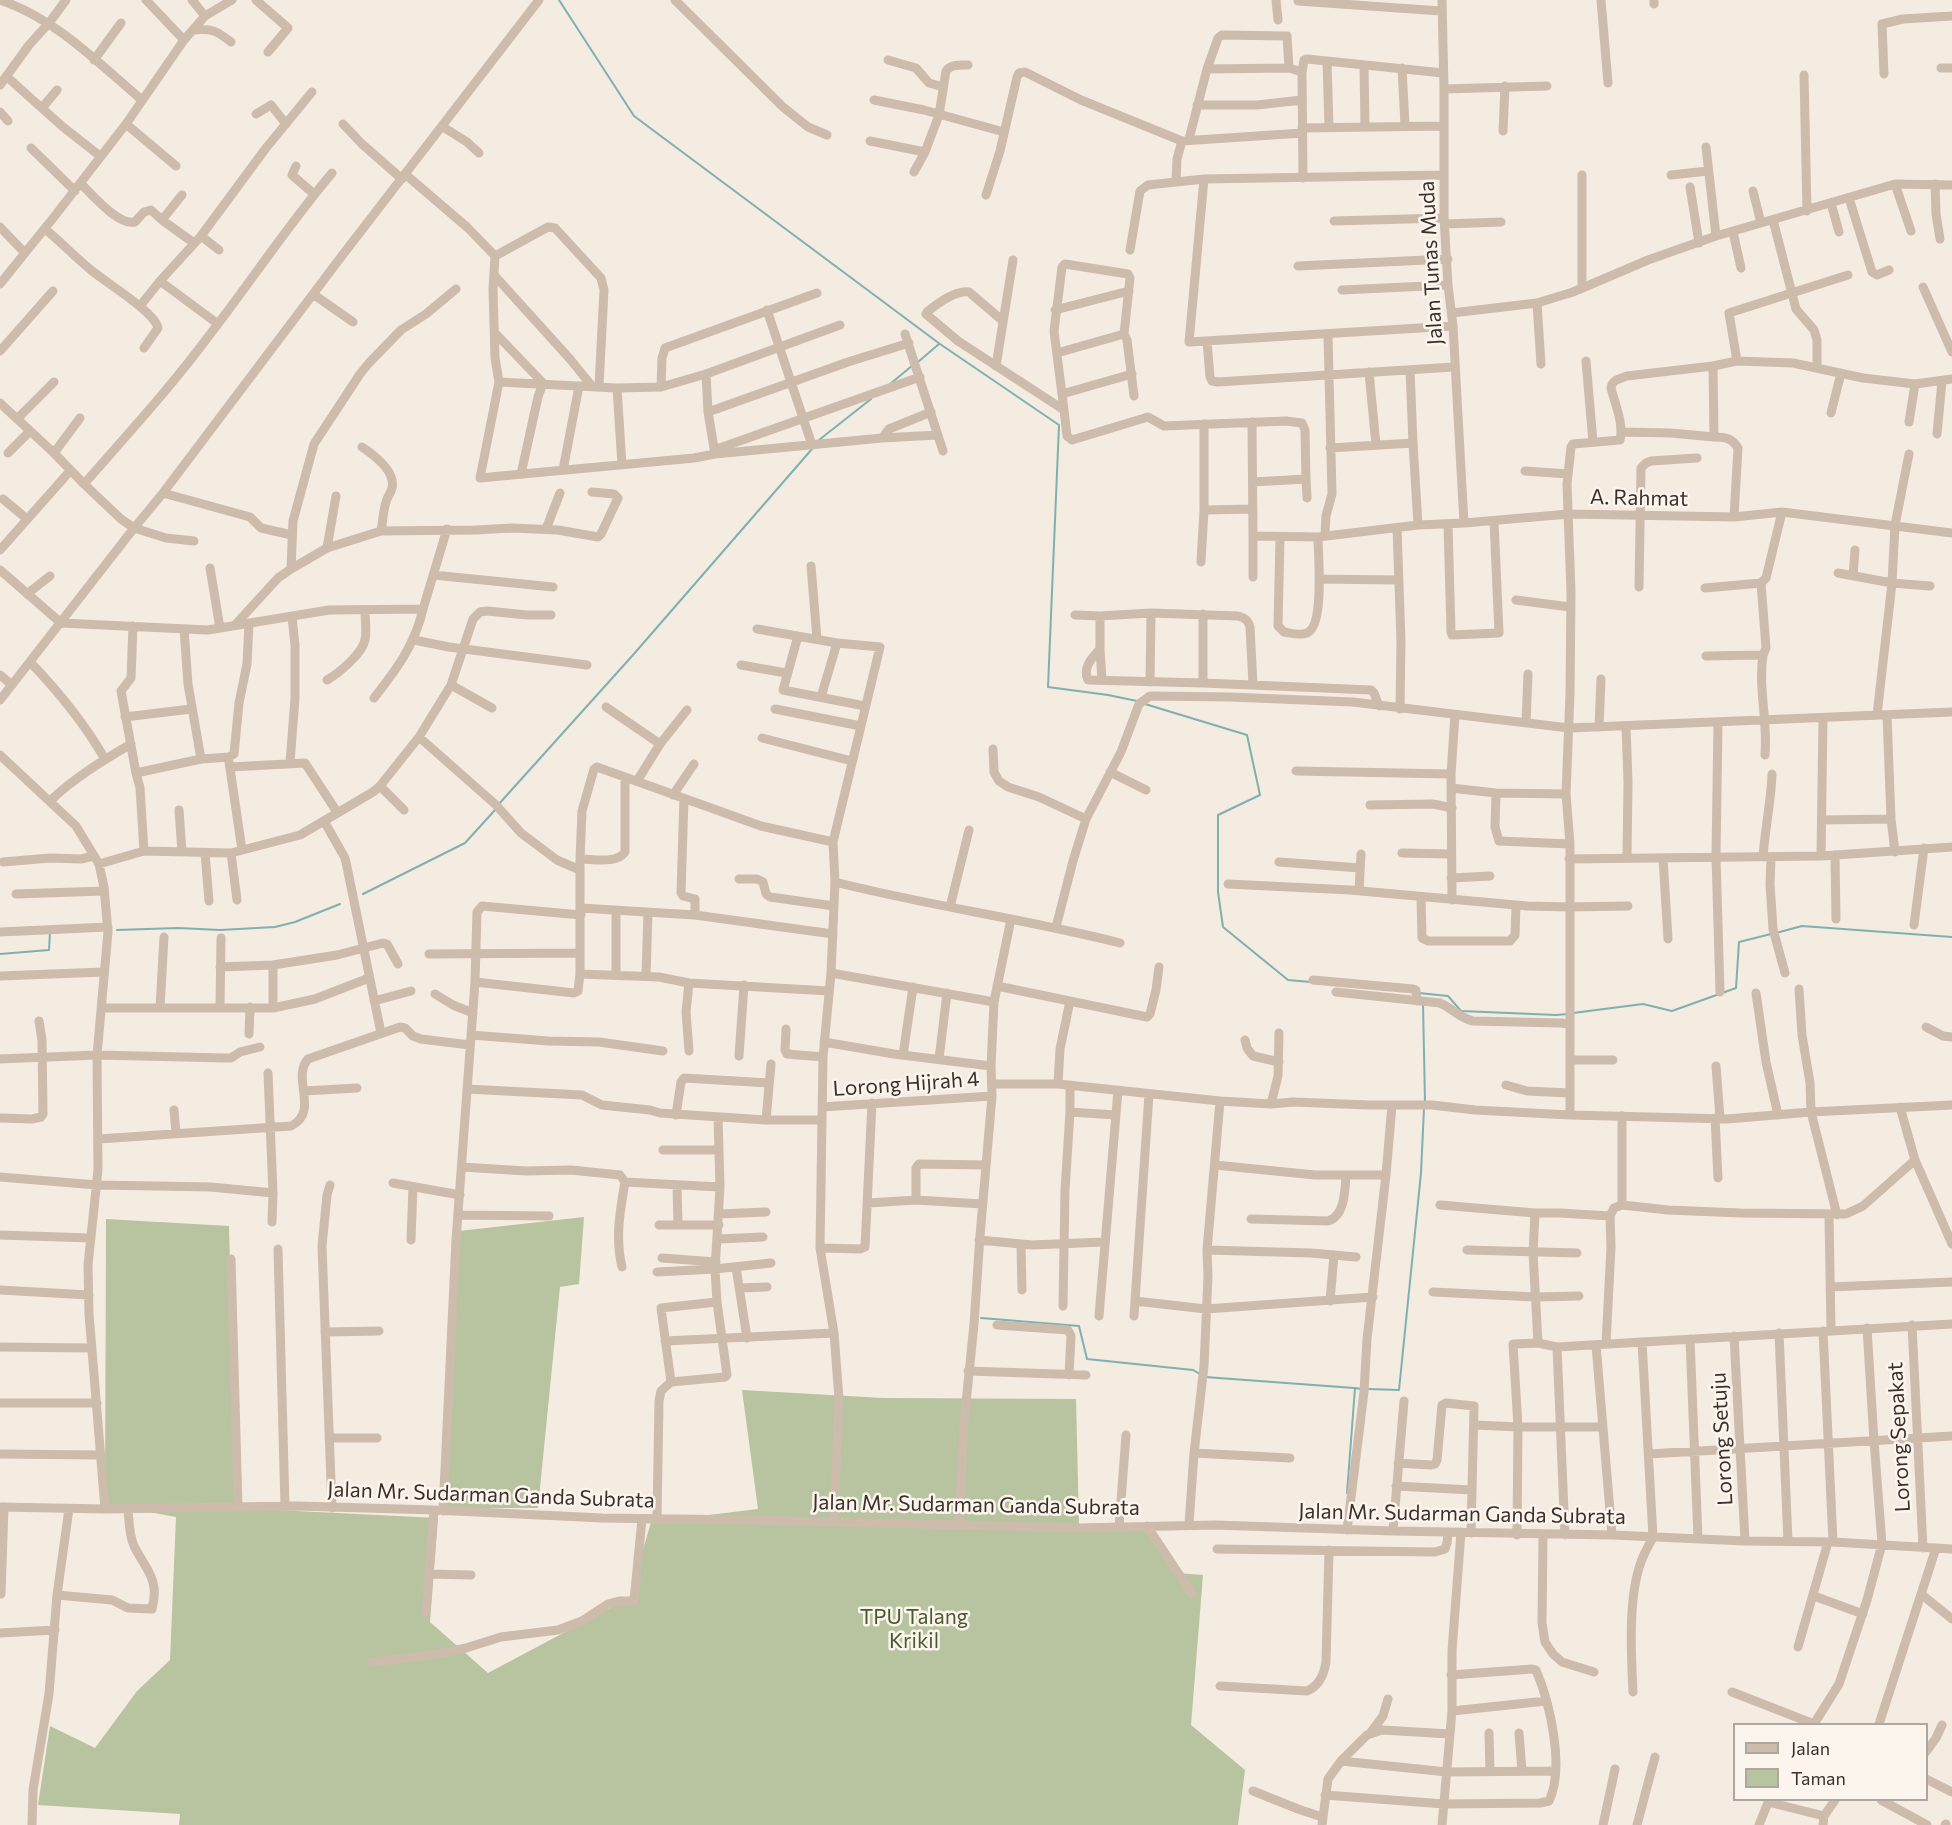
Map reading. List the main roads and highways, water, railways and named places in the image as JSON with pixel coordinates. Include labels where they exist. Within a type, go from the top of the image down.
[{"type":"waterway","points":[[559,0],[634,116],[940,344],[1059,425],[1048,687],[1137,701]]},
{"type":"waterway","points":[[918,362],[939,344]]},
{"type":"waterway","points":[[890,384],[913,365]]},
{"type":"waterway","points":[[819,440],[871,399]]},
{"type":"waterway","points":[[498,805],[633,655],[812,449]]},
{"type":"waterway","points":[[1145,704],[1247,735],[1260,795],[1218,815],[1218,892],[1223,927],[1288,980],[1311,982]]},
{"type":"waterway","points":[[363,894],[465,843],[495,810]]},
{"type":"waterway","points":[[117,930],[178,928],[220,930],[275,927],[295,922],[340,904]]},
{"type":"waterway","points":[[1776,933],[1802,926],[1952,937]]},
{"type":"waterway","points":[[0,954],[49,950],[50,932]]},
{"type":"waterway","points":[[1573,1013],[1643,1004],[1672,1011],[1736,988],[1739,942],[1771,934]]},
{"type":"waterway","points":[[1419,993],[1448,996],[1461,1011],[1568,1014]]},
{"type":"waterway","points":[[1423,1003],[1425,1103]]},
{"type":"waterway","points":[[1367,1389],[1399,1390],[1421,1173],[1424,1108]]},
{"type":"waterway","points":[[981,1318],[1079,1326],[1087,1359],[1193,1370],[1200,1374]]},
{"type":"waterway","points":[[1205,1377],[1354,1388]]},
{"type":"waterway","points":[[1347,1493],[1355,1388],[1361,1389]]},
{"type":"park label","name":"TPU Talang Krikil","points":[[914,1629]]}]
